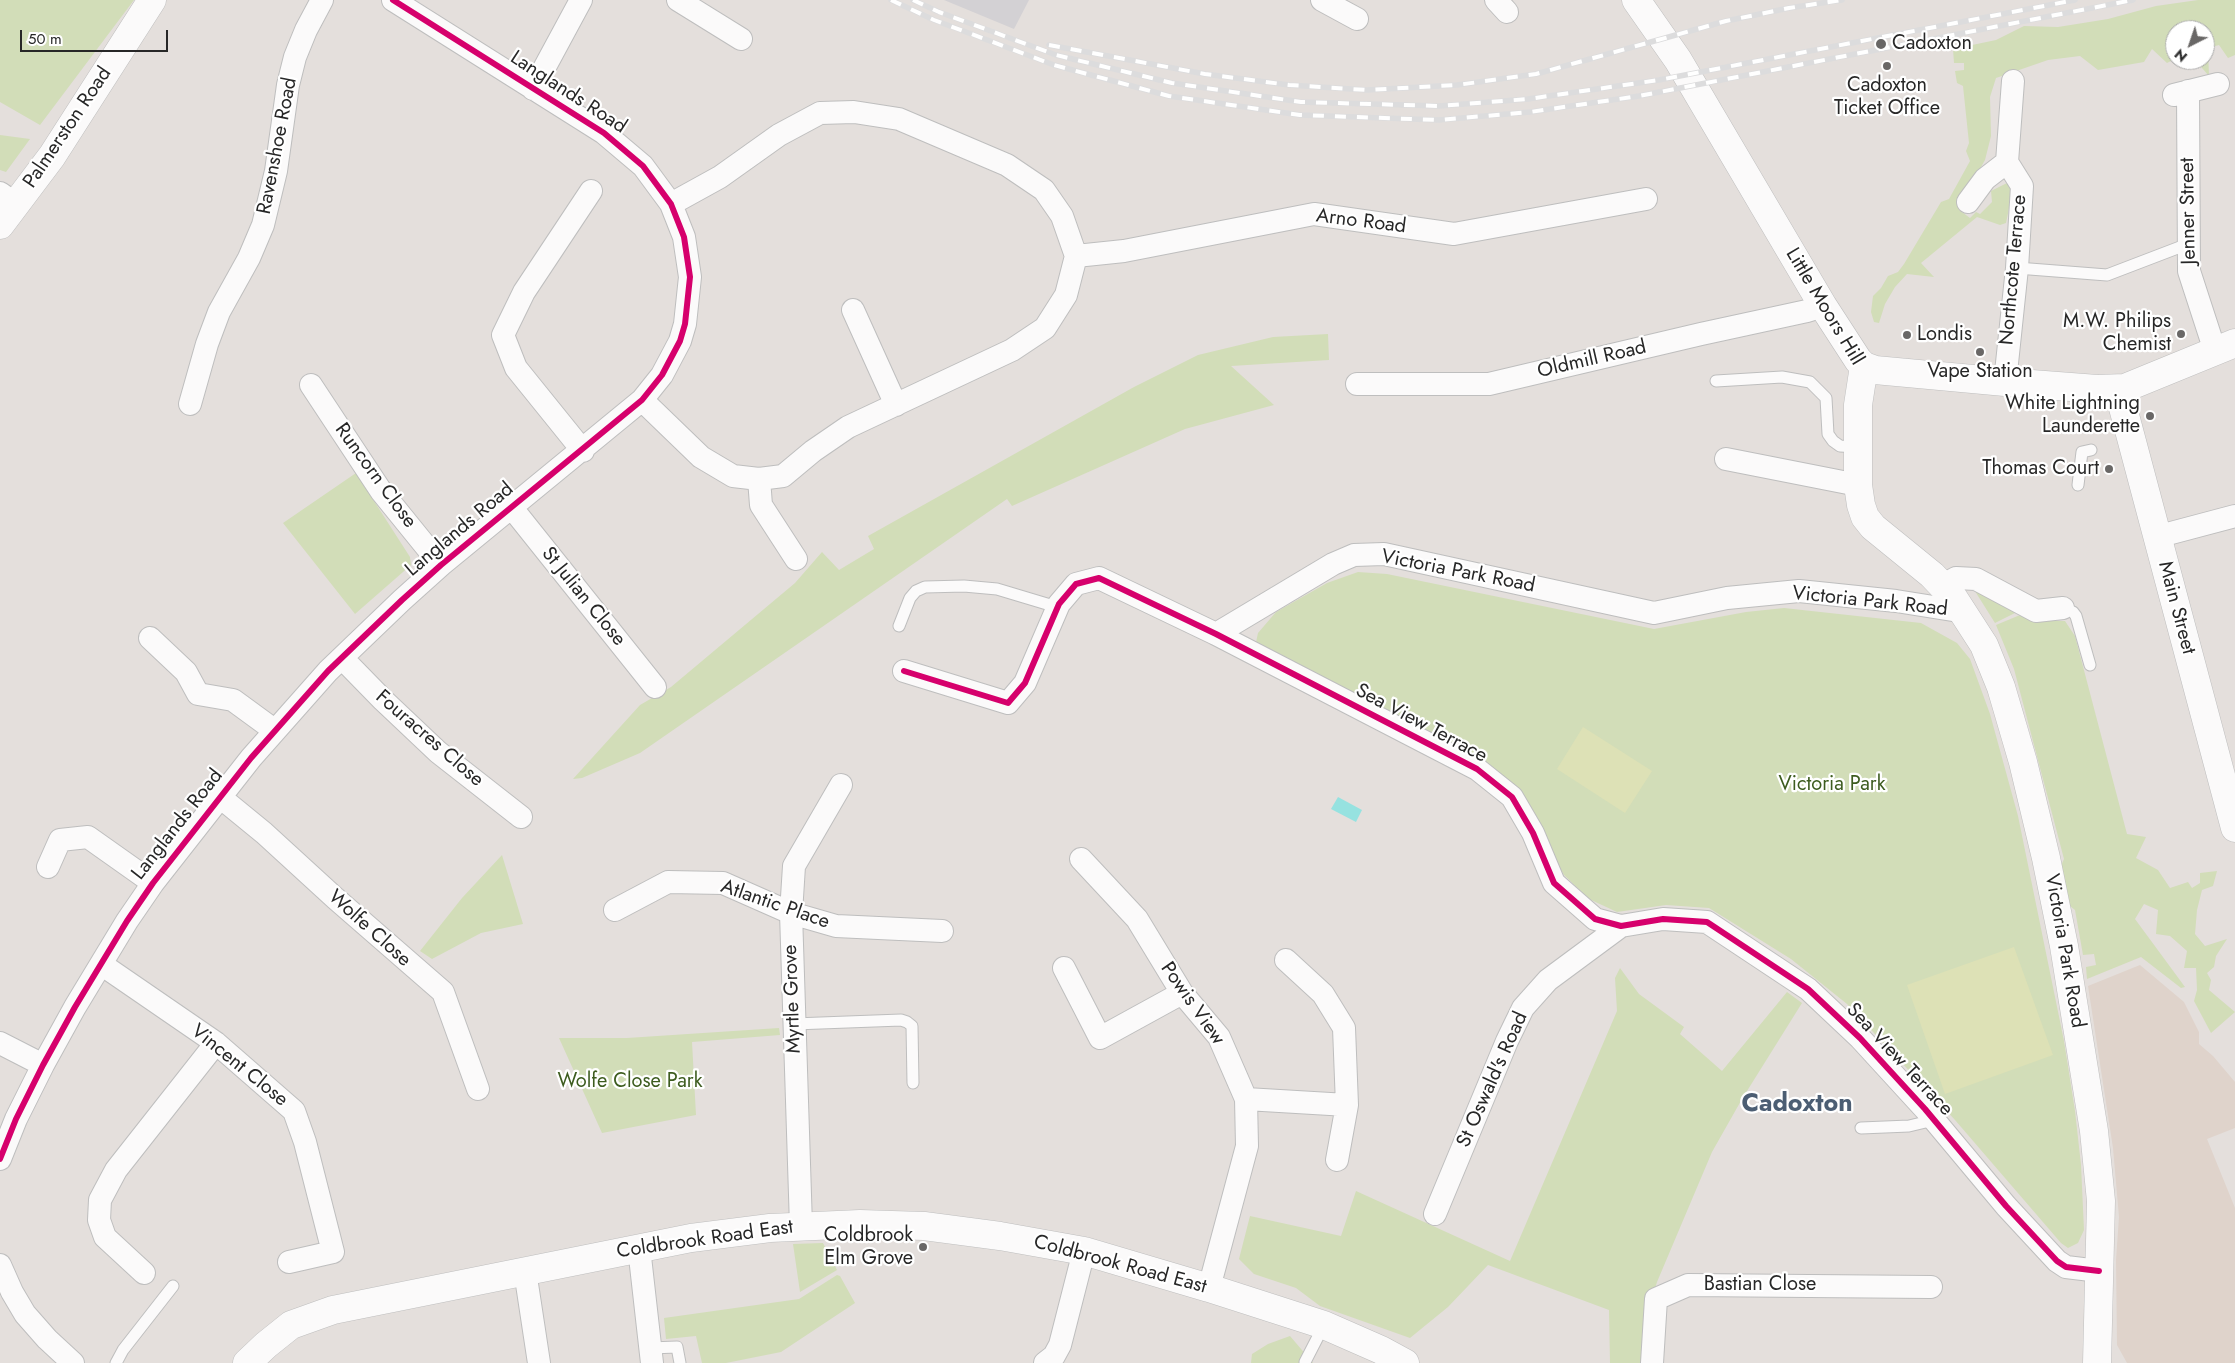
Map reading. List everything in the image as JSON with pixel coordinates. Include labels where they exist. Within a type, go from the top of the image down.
[{"type":"street","name":"Palmerston Road","points":[[5,207],[52,156],[152,0]]},
{"type":"street","name":"Ravenshoe Road","points":[[190,404],[207,344],[219,312],[249,258],[263,225],[276,172],[288,85],[295,57],[306,30],[322,0]]},
{"type":"street","name":"Langlands Road","points":[[0,1159],[12,1127],[43,1065],[101,964],[153,883],[274,730],[342,658],[441,565],[583,451],[642,400],[662,375],[680,341],[688,306],[690,277],[688,258],[681,230],[671,204],[643,166],[621,146],[393,0]]},
{"type":"street","points":[[533,89],[581,0]]},
{"type":"street","points":[[678,0],[740,39]]},
{"type":"street","points":[[1322,0],[1357,20]]},
{"type":"street","name":"Little Moors Hill","points":[[1636,0],[1678,60],[1823,306],[1858,360],[1864,366],[1858,405],[1858,485],[1865,517],[1873,527],[1943,585],[1965,612]]},
{"type":"street","points":[[2007,162],[2013,81]]},
{"type":"street","name":"Jenner Street","points":[[2218,84],[2183,94],[2189,271],[2225,347]]},
{"type":"street","points":[[642,400],[701,457],[734,476],[759,479],[783,476],[813,451],[848,427],[1012,350],[1045,328],[1066,295],[1076,256],[1062,216],[1044,190],[1007,165],[899,119],[854,112],[820,112],[779,135],[720,177],[671,204]]},
{"type":"street","name":"Northcote Terrace","points":[[1968,202],[1986,179],[2007,162],[2022,186],[2017,268],[2004,382]]},
{"type":"street","points":[[583,451],[516,368],[504,335],[524,292],[591,192]]},
{"type":"street","name":"Arno Road","points":[[1076,256],[1124,251],[1314,214],[1454,234],[1646,199]]},
{"type":"street","name":"Oldmill Road","points":[[1357,384],[1489,384],[1701,334],[1807,312],[1823,306]]},
{"type":"street","points":[[853,310],[896,405]]},
{"type":"street","points":[[1864,366],[1875,370],[2004,382],[2118,389],[2133,386],[2225,347]]},
{"type":"street","name":"Runcorn Close","points":[[311,385],[381,491],[441,565]]},
{"type":"street","name":"Main Street","points":[[2118,389],[2124,442],[2156,537],[2235,828]]},
{"type":"street","points":[[1726,459],[1858,485]]},
{"type":"street","points":[[759,479],[761,505],[796,558]]},
{"type":"street","name":"St Julian Close","points":[[512,508],[655,687]]},
{"type":"street","points":[[2156,537],[2235,516]]},
{"type":"street","name":"Victoria Park Road","points":[[1216,634],[1333,564],[1354,555],[1384,554],[1654,614],[1727,598],[1800,591],[1896,601],[1965,612],[1992,660],[2002,687],[2023,762],[2048,867],[2073,998],[2094,1131],[2101,1201],[2097,1363]]},
{"type":"street","name":"Sea View Terrace","points":[[904,671],[1008,703],[1025,683],[1057,607],[1076,584],[1099,578],[1216,634],[1477,769],[1512,797],[1533,833],[1554,883],[1595,919],[1621,926],[1663,919],[1708,922],[1808,989],[1860,1038],[1934,1120],[2006,1206],[2057,1261],[2066,1267],[2099,1271]]},
{"type":"street","points":[[1943,585],[1956,578],[1976,579],[2036,611],[2063,608]]},
{"type":"street","points":[[150,638],[186,672],[198,694],[233,700],[274,730]]},
{"type":"street","name":"Fouracres Close","points":[[342,658],[438,752],[521,817]]},
{"type":"street","name":"Myrtle Grove","points":[[801,1226],[791,913],[794,866],[841,785]]},
{"type":"street","name":"Wolfe Close","points":[[220,797],[264,833],[356,917],[443,992],[478,1089]]},
{"type":"street","points":[[48,867],[60,840],[88,838],[153,883]]},
{"type":"street","name":"Powis View","points":[[1081,859],[1137,919],[1182,993],[1218,1037],[1246,1099],[1247,1146],[1209,1288]]},
{"type":"street","name":"Atlantic Place","points":[[615,910],[668,882],[723,883],[791,913],[836,926],[942,931]]},
{"type":"street","name":"St Oswald's Road","points":[[1435,1214],[1507,1041],[1523,1008],[1548,980],[1621,926]]},
{"type":"street","points":[[1286,960],[1323,994],[1344,1028],[1347,1105],[1337,1160]]},
{"type":"street","name":"Vincent Close","points":[[101,964],[216,1043],[294,1111],[305,1142],[333,1252],[289,1262]]},
{"type":"street","points":[[1064,968],[1100,1038],[1182,993]]},
{"type":"street","points":[[0,1043],[43,1065]]},
{"type":"street","points":[[144,1273],[105,1237],[99,1220],[100,1200],[116,1170],[216,1043]]},
{"type":"street","points":[[1246,1099],[1347,1105]]},
{"type":"street","name":"Coldbrook Road East","points":[[247,1363],[280,1332],[307,1318],[360,1304],[639,1248],[734,1232],[801,1226],[860,1224],[924,1226],[1000,1236],[1084,1251],[1324,1325],[1381,1350],[1405,1363]]},
{"type":"street","points":[[639,1248],[651,1356]]},
{"type":"street","points":[[1046,1363],[1054,1356],[1060,1345],[1084,1251]]},
{"type":"street","points":[[0,1265],[12,1292],[25,1314],[47,1340],[72,1363]]},
{"type":"street","points":[[524,1271],[539,1363]]},
{"type":"street","name":"Bastian Close","points":[[1652,1363],[1656,1299],[1688,1285],[1930,1287]]},
{"type":"lane","points":[[2017,268],[2107,275],[2188,244]]},
{"type":"lane","points":[[1716,381],[1782,377],[1810,382],[1826,398],[1828,434],[1833,441],[1840,446],[1858,447]]},
{"type":"lane","points":[[2078,484],[2082,452],[2091,450]]},
{"type":"lane","points":[[899,626],[910,598],[916,591],[925,587],[964,586],[997,588],[1057,607]]},
{"type":"lane","points":[[2063,608],[2073,612],[2076,616],[2090,664]]},
{"type":"lane","points":[[794,1024],[901,1020],[908,1022],[912,1026],[914,1083]]},
{"type":"lane","points":[[1861,1128],[1909,1126],[1934,1120]]},
{"type":"lane","points":[[116,1363],[123,1350],[173,1286]]},
{"type":"lane","points":[[1305,1362],[1324,1325]]},
{"type":"lane","points":[[651,1356],[677,1347],[680,1363]]},
{"type":"shaded area","points":[[944,0],[1029,0],[1014,29]]},
{"type":"shaded area","points":[[2140,965],[2184,1002],[2199,1032],[2199,1044],[2213,1056],[2235,1082],[2235,1128],[2207,1139],[2235,1208],[2235,1363],[2127,1363],[2117,1345],[2116,1260],[2119,1217],[2113,1148],[2088,986]]},
{"type":"green space","points":[[0,0],[134,0],[40,125],[0,102]]},
{"type":"green space","points":[[2198,0],[2235,0],[2235,55],[2228,58],[2219,45],[2215,46],[2215,20],[2165,20],[2165,61],[2152,49],[2144,62],[2098,70],[2080,56],[2048,60],[1996,78],[1990,97],[1991,136],[1985,160],[1964,197],[1966,205],[1962,212],[1970,218],[1976,212],[1980,214],[1992,202],[1991,191],[2011,181],[2014,184],[2006,223],[2000,225],[1977,217],[1921,263],[1934,277],[1907,274],[1895,287],[1885,304],[1879,323],[1874,322],[1871,312],[1873,296],[1881,288],[1888,276],[1898,272],[1904,264],[1941,202],[1949,199],[1970,161],[1966,151],[1969,143],[1963,86],[1957,83],[1955,71],[1964,70],[1964,63],[1954,63],[1953,49],[1996,40],[2024,26],[2058,27],[2108,19],[2156,6]]},
{"type":"green space","points":[[0,135],[30,139],[6,172],[0,170]]},
{"type":"green space","points":[[1328,334],[1329,360],[1231,366],[1274,405],[1185,429],[1012,506],[1007,499],[640,753],[582,778],[573,779],[640,705],[671,687],[795,583],[822,552],[839,570],[874,549],[868,536],[1134,387],[1198,355],[1273,337]]},
{"type":"green space","points":[[356,473],[410,557],[411,565],[355,614],[283,523]]},
{"type":"green space","name":"Victoria Park","points":[[1358,572],[1387,574],[1654,629],[1746,612],[1784,608],[1921,623],[1957,643],[1970,659],[1990,714],[2018,816],[2064,1041],[2081,1165],[2084,1230],[2078,1243],[2068,1248],[2061,1243],[1955,1120],[1847,1004],[1791,959],[1709,908],[1666,905],[1617,912],[1589,899],[1564,875],[1519,795],[1255,647],[1258,633],[1276,612],[1327,583]]},
{"type":"green space","points":[[1973,588],[2019,611],[1995,623]]},
{"type":"green space","points":[[2020,615],[2036,621],[2065,621],[2075,636],[2127,834],[2146,837],[2136,858],[2158,870],[2170,888],[2188,882],[2192,888],[2200,883],[2200,873],[2217,871],[2213,886],[2202,890],[2197,910],[2195,934],[2205,946],[2227,939],[2216,956],[2214,967],[2207,973],[2211,980],[2209,990],[2235,1012],[2211,1033],[2194,1001],[2197,990],[2196,968],[2184,968],[2187,951],[2170,936],[2156,934],[2158,910],[2144,904],[2135,919],[2185,987],[2181,988],[2141,957],[2087,979],[2086,967],[2096,965],[2094,954],[2083,955],[2075,910],[2062,900],[2060,868],[2064,859],[2014,669],[1996,625]]},
{"type":"green space","points":[[1583,727],[1652,771],[1625,813],[1557,769]]},
{"type":"green space","points":[[502,855],[523,924],[481,933],[432,959],[420,951],[462,898]]},
{"type":"green space","points":[[2014,947],[2053,1055],[1945,1094],[1907,985]]},
{"type":"green space","points":[[1620,968],[1639,994],[1684,1027],[1680,1034],[1722,1071],[1787,992],[1802,1003],[1742,1099],[1712,1152],[1657,1282],[1645,1322],[1641,1363],[1610,1363],[1609,1310],[1488,1265],[1448,1307],[1410,1338],[1320,1306],[1296,1288],[1254,1274],[1239,1259],[1250,1216],[1341,1236],[1356,1191],[1510,1261],[1617,1011],[1615,978]]},
{"type":"green space","name":"Wolfe Close Park","points":[[779,1028],[780,1035],[692,1042],[696,1115],[602,1133],[559,1038],[627,1038]]},
{"type":"green space","points":[[823,1243],[837,1270],[800,1292],[793,1244]]},
{"type":"green space","points":[[837,1275],[840,1276],[855,1303],[781,1352],[726,1363],[702,1363],[696,1336],[666,1339],[664,1318],[799,1299]]},
{"type":"green space","points":[[1290,1336],[1313,1363],[1251,1363],[1252,1354],[1268,1344]]},
{"type":"water","points":[[1338,797],[1362,810],[1356,822],[1331,809]]},
{"type":"railway","points":[[891,0],[934,20],[1054,65],[1169,96],[1300,115],[1439,120],[1530,112],[1639,96],[2133,0]]},
{"type":"railway","points":[[913,0],[939,12],[1056,55],[1172,83],[1301,102],[1439,106],[1528,99],[1659,80],[2075,0]]},
{"type":"railway","points":[[1049,45],[1205,74],[1289,85],[1367,90],[1457,85],[1536,74],[1726,21],[1789,8],[1842,0]]},
{"type":"cycle path","points":[[0,1159],[16,1119],[43,1065],[75,1007],[127,921],[153,883],[251,758],[328,671],[402,600],[441,565],[642,400],[662,375],[680,341],[685,324],[690,277],[684,237],[671,204],[643,166],[604,133],[393,0]]},
{"type":"cycle path","points":[[904,671],[1008,703],[1025,683],[1059,604],[1076,584],[1099,578],[1216,634],[1477,769],[1512,797],[1533,833],[1554,883],[1595,919],[1621,926],[1663,919],[1707,922],[1808,989],[1860,1038],[1925,1109],[2006,1206],[2057,1261],[2066,1267],[2099,1271]]},
{"type":"place","name":"Cadoxton","points":[[1881,44]]},
{"type":"place","name":"Cadoxton Ticket Office","points":[[1887,66]]},
{"type":"place","name":"M.W. Philips Chemist","points":[[2181,334]]},
{"type":"place","name":"Londis","points":[[1907,335]]},
{"type":"place","name":"Vape Station","points":[[1980,352]]},
{"type":"place","name":"White Lightning Launderette","points":[[2150,416]]},
{"type":"place","name":"Thomas Court","points":[[2109,469]]},
{"type":"place","name":"Coldbrook Elm Grove","points":[[923,1247]]},
{"type":"district","name":"Cadoxton","points":[[1797,1105]]}]
